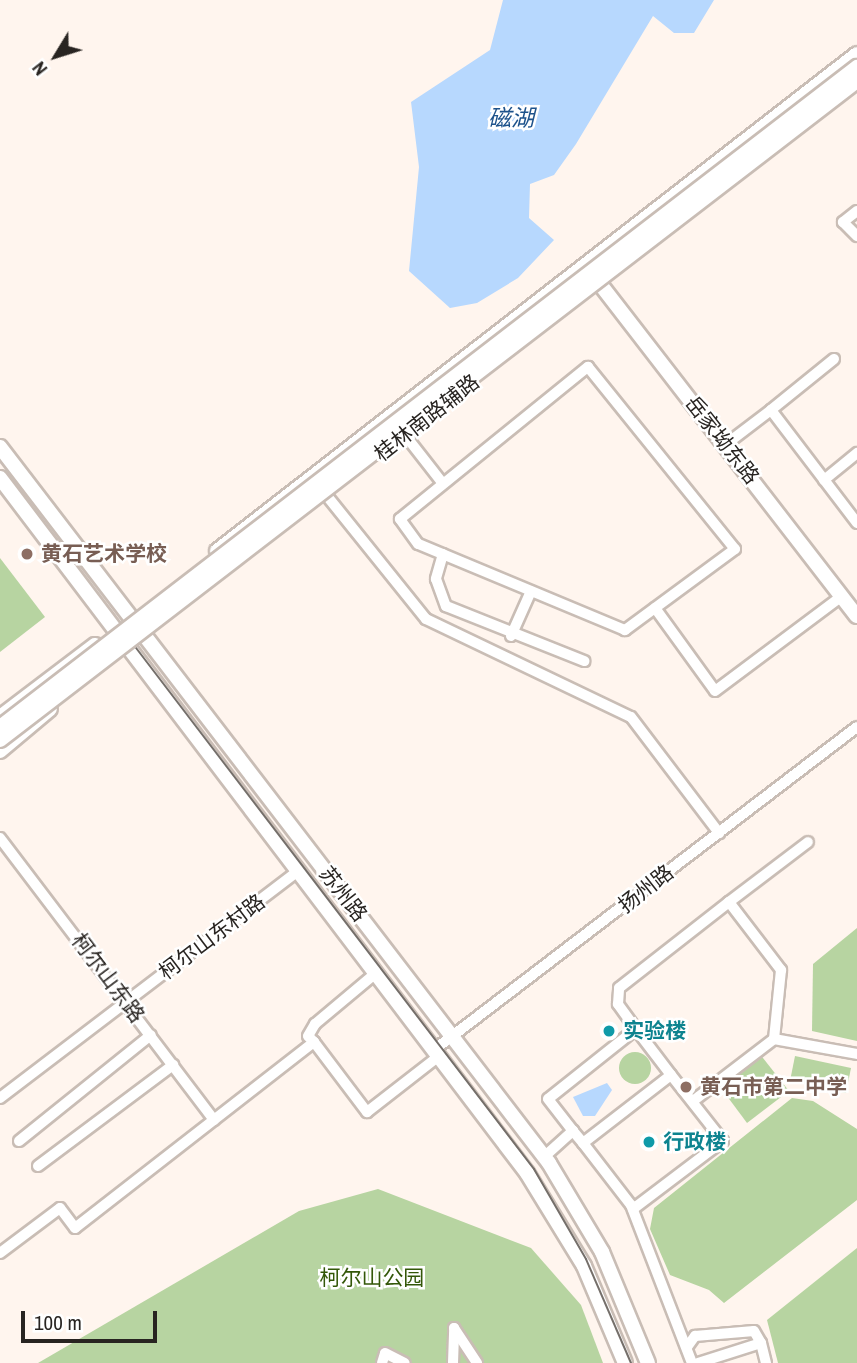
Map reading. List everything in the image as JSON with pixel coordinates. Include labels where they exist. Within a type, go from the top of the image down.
[{"type":"main road","name":"桂林南路辅路","points":[[0,717],[857,54]]},
{"type":"main road","points":[[0,727],[857,67]]},
{"type":"main road","points":[[0,740],[857,80]]},
{"type":"main road","name":"桂林南路辅路","points":[[0,751],[124,649],[327,496],[599,282],[857,88]]},
{"type":"main road","name":"岳家坳东路","points":[[586,265],[857,616]]},
{"type":"main road","name":"苏州路","points":[[0,447],[141,636],[545,1156],[602,1252],[648,1363]]},
{"type":"main road","name":"苏州路","points":[[0,478],[111,633],[376,973],[527,1173],[584,1266],[625,1363]]},
{"type":"street","points":[[857,211],[843,222],[857,236]]},
{"type":"street","points":[[725,445],[834,359]]},
{"type":"street","points":[[587,367],[596,370],[735,549],[625,630],[418,544],[400,519],[441,481],[587,367]]},
{"type":"street","points":[[771,410],[857,523]]},
{"type":"street","points":[[405,435],[441,481]]},
{"type":"street","points":[[824,480],[857,453]]},
{"type":"street","points":[[327,496],[426,620],[632,717],[719,833]]},
{"type":"street","points":[[443,554],[436,586],[446,606],[511,636],[584,662]]},
{"type":"street","points":[[511,636],[531,591]]},
{"type":"street","points":[[655,608],[715,691],[842,596]]},
{"type":"street","name":"扬州路","points":[[314,1042],[367,1112],[437,1053],[452,1036],[857,727]]},
{"type":"street","name":"柯尔山东路","points":[[0,838],[214,1120]]},
{"type":"street","points":[[633,1209],[723,1140],[618,1004],[619,988],[807,842]]},
{"type":"street","name":"柯尔山东村路","points":[[0,1098],[297,872]]},
{"type":"street","points":[[692,1101],[774,1039],[781,970],[729,902]]},
{"type":"street","points":[[0,1253],[60,1208],[75,1228],[314,1042],[308,1036],[315,1024],[376,973]]},
{"type":"street","points":[[636,1029],[548,1098],[633,1209],[692,1363]]},
{"type":"street","points":[[19,1141],[151,1035]]},
{"type":"street","points":[[774,1039],[857,1054]]},
{"type":"street","points":[[38,1166],[173,1065]]},
{"type":"street","points":[[583,1143],[671,1074]]},
{"type":"street","points":[[545,1156],[573,1131]]},
{"type":"street","points":[[453,1363],[454,1328],[477,1363]]},
{"type":"street","points":[[687,1347],[695,1336],[754,1331],[761,1343],[766,1363]]},
{"type":"street","points":[[698,1363],[761,1343]]},
{"type":"street","points":[[382,1363],[385,1353],[405,1363]]},
{"type":"green space","points":[[0,558],[45,617],[0,652]]},
{"type":"green space","points":[[857,928],[857,1041],[812,1031],[813,964]]},
{"type":"green space","points":[[635,1052],[646,1057],[651,1068],[646,1079],[635,1084],[624,1079],[619,1068],[624,1057]]},
{"type":"green space","points":[[759,1053],[789,1091],[747,1123],[718,1084]]},
{"type":"green space","points":[[795,1056],[851,1068],[846,1093],[790,1081]]},
{"type":"green space","points":[[792,1098],[813,1101],[857,1129],[857,1200],[724,1303],[709,1290],[670,1275],[650,1229],[654,1208]]},
{"type":"green space","name":"柯尔山公园","points":[[378,1189],[531,1248],[581,1305],[603,1363],[38,1363],[299,1211]]},
{"type":"green space","points":[[857,1248],[857,1363],[778,1363],[767,1320]]},
{"type":"water","name":"磁湖","points":[[503,0],[714,0],[694,33],[674,33],[653,16],[576,144],[554,175],[530,184],[529,218],[554,240],[518,278],[477,303],[450,308],[409,271],[419,167],[411,102],[490,50]]},
{"type":"water","points":[[607,1083],[612,1090],[595,1116],[583,1116],[573,1097]]},
{"type":"tram line","points":[[631,1363],[586,1259],[534,1169],[127,636],[857,69]]},
{"type":"place","name":"黄石艺术学校","points":[[27,554]]},
{"type":"place","name":"实验楼","points":[[609,1031]]},
{"type":"place","name":"黄石市第二中学","points":[[686,1087]]},
{"type":"place","name":"行政楼","points":[[649,1142]]}]
